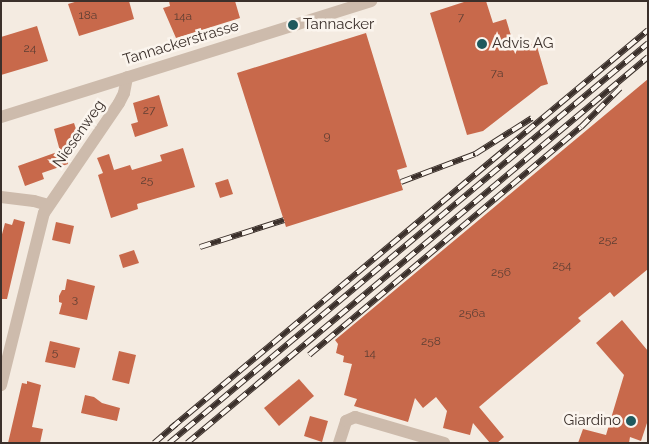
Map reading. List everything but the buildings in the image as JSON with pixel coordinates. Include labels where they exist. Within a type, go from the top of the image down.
[{"type":"street","name":"Tannackerstrasse","points":[[1,117],[371,1]]},
{"type":"street","name":"Niesenweg","points":[[1,385],[40,222],[48,205],[120,103],[127,77]]},
{"type":"street","points":[[1,197],[34,201],[48,205]]},
{"type":"street","points":[[339,443],[346,421],[355,417],[444,443]]},
{"type":"railway","points":[[171,428],[648,30]]},
{"type":"railway","points":[[169,443],[648,43]]},
{"type":"railway","points":[[187,443],[648,57]]},
{"type":"railway","points":[[309,355],[581,127],[620,88]]},
{"type":"railway","points":[[401,182],[475,154],[532,118]]},
{"type":"railway","points":[[200,247],[284,220]]},
{"type":"railway","points":[[154,443],[176,424]]},
{"type":"place","name":"Tannacker","points":[[293,25]]},
{"type":"place","name":"Advis AG","points":[[482,44]]},
{"type":"place","name":"Giardino","points":[[631,421]]}]
